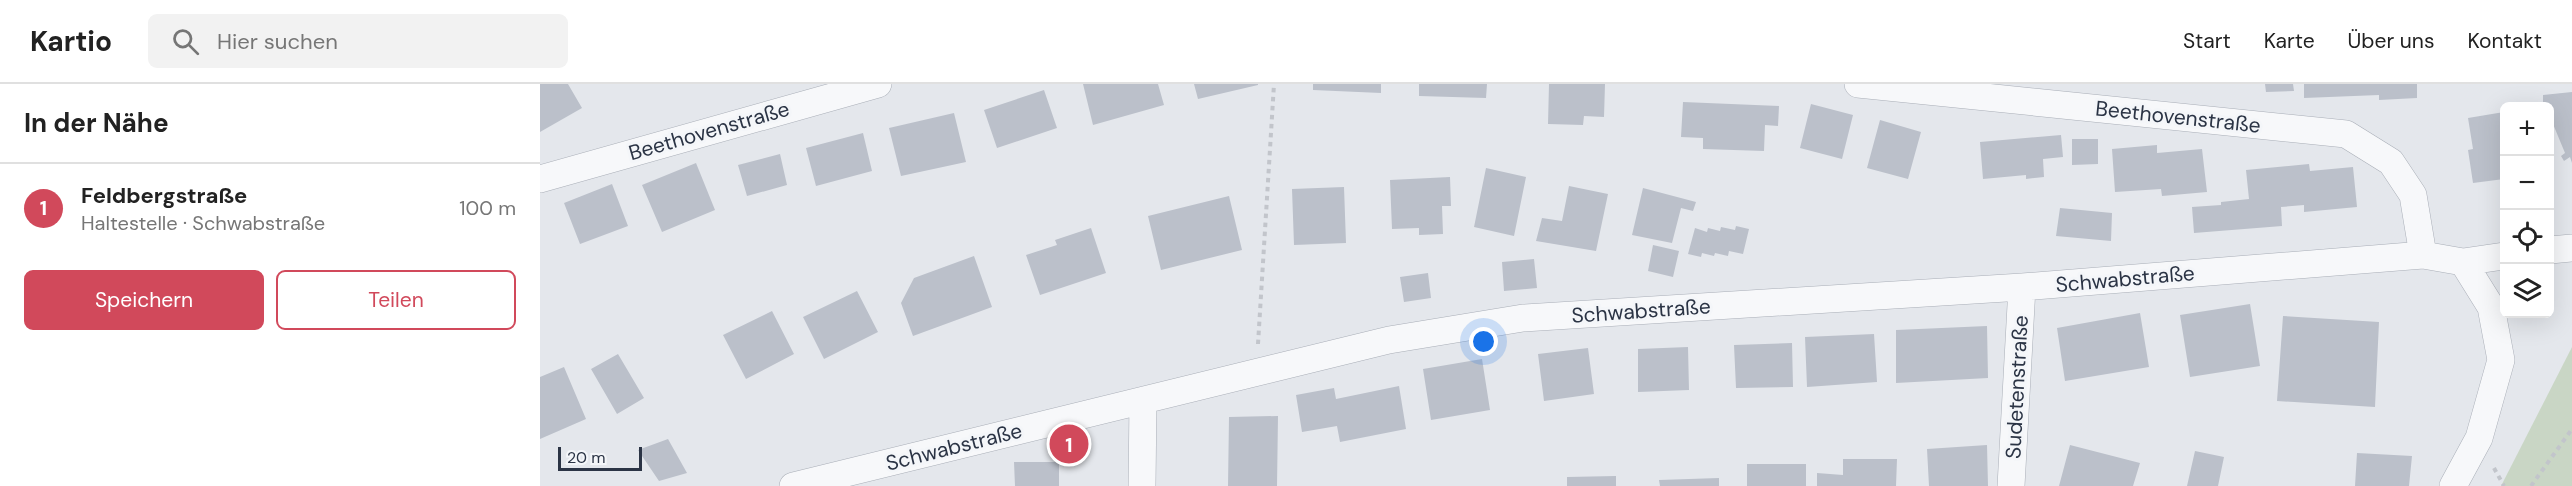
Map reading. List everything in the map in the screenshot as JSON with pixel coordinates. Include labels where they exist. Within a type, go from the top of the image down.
[{"type":"street","name":"Beethovenstraße","points":[[540,179],[878,84]]},
{"type":"street","name":"Beethovenstraße","points":[[1858,84],[2346,134],[2391,162],[2413,195],[2423,255]]},
{"type":"street","points":[[2554,250],[2572,248]]},
{"type":"street","name":"Schwabstraße","points":[[805,485],[1389,340],[1523,318],[2022,287],[2423,255],[2463,262],[2500,257]]},
{"type":"street","points":[[2454,486],[2479,438],[2501,360],[2491,307],[2463,262]]},
{"type":"street","name":"Sudetenstraße","points":[[2011,486],[2022,287]]},
{"type":"street","points":[[1142,486],[1143,401]]},
{"type":"path","points":[[1256,373],[1274,84]]},
{"type":"path","points":[[2531,486],[2572,429]]},
{"type":"green space","points":[[2572,347],[2572,486],[2501,486]]},
{"type":"building","points":[[540,84],[568,84],[582,108],[540,132]]},
{"type":"building","points":[[1083,84],[1158,84],[1164,105],[1093,125]]},
{"type":"building","points":[[1194,84],[1258,84],[1258,85],[1198,99]]},
{"type":"building","points":[[1313,84],[1381,84],[1381,93],[1313,90]]},
{"type":"building","points":[[1419,84],[1487,84],[1486,98],[1419,96]]},
{"type":"building","points":[[1549,84],[1605,84],[1604,117],[1584,116],[1583,125],[1548,124]]},
{"type":"building","points":[[2265,84],[2293,84],[2294,91],[2266,92]]},
{"type":"building","points":[[2304,84],[2417,84],[2417,98],[2379,100],[2379,95],[2304,98]]},
{"type":"building","points":[[1044,90],[1057,128],[997,148],[984,110]]},
{"type":"building","points":[[2572,92],[2572,163],[2570,157],[2564,161],[2561,156],[2565,153],[2554,126],[2554,102],[2543,102],[2543,95]]},
{"type":"building","points":[[1683,102],[1779,106],[1778,126],[1765,125],[1764,151],[1703,149],[1703,138],[1681,137]]},
{"type":"building","points":[[1811,104],[1853,115],[1842,159],[1800,148]]},
{"type":"building","points":[[954,113],[966,162],[901,176],[889,128]]},
{"type":"building","points":[[2500,113],[2500,180],[2473,183],[2468,150],[2473,149],[2468,118]]},
{"type":"building","points":[[1880,120],[1921,132],[1908,179],[1867,168]]},
{"type":"building","points":[[863,133],[872,171],[816,186],[806,148]]},
{"type":"building","points":[[2061,135],[2063,157],[2043,159],[2044,177],[2026,179],[2026,175],[1983,179],[1980,142]]},
{"type":"building","points":[[2072,139],[2098,139],[2098,164],[2072,165]]},
{"type":"building","points":[[2157,145],[2157,153],[2202,149],[2207,192],[2162,196],[2161,189],[2115,192],[2112,149]]},
{"type":"building","points":[[780,154],[787,185],[747,196],[738,165]]},
{"type":"building","points":[[696,163],[715,210],[662,232],[642,185]]},
{"type":"building","points":[[2309,164],[2310,171],[2353,167],[2357,207],[2304,212],[2304,205],[2281,207],[2282,226],[2194,233],[2192,207],[2221,205],[2221,202],[2249,199],[2246,170]]},
{"type":"building","points":[[1486,168],[1526,177],[1514,236],[1474,227]]},
{"type":"building","points":[[1450,177],[1451,206],[1442,206],[1443,234],[1419,235],[1419,228],[1392,229],[1390,180]]},
{"type":"building","points":[[612,184],[628,226],[580,244],[564,203]]},
{"type":"building","points":[[1569,186],[1608,194],[1596,251],[1536,241],[1542,218],[1562,221]]},
{"type":"building","points":[[1344,187],[1346,243],[1294,245],[1292,189]]},
{"type":"building","points":[[1643,188],[1696,202],[1693,211],[1681,208],[1672,243],[1632,235]]},
{"type":"building","points":[[1229,196],[1242,250],[1161,270],[1148,216]]},
{"type":"building","points":[[2060,208],[2112,213],[2111,241],[2056,236]]},
{"type":"building","points":[[1736,226],[1749,229],[1743,254],[1729,251],[1728,256],[1702,253],[1701,257],[1688,254],[1695,228],[1707,232],[1708,228],[1720,231],[1721,227],[1735,230]]},
{"type":"building","points":[[1091,228],[1106,273],[1040,295],[1026,255],[1057,245],[1055,240]]},
{"type":"building","points":[[1653,245],[1679,251],[1673,277],[1648,271]]},
{"type":"building","points":[[974,256],[992,307],[913,336],[901,303],[914,278]]},
{"type":"building","points":[[1534,259],[1537,288],[1504,291],[1502,262]]},
{"type":"building","points":[[1428,273],[1431,298],[1404,302],[1400,277]]},
{"type":"building","points":[[857,291],[878,332],[824,359],[803,317]]},
{"type":"building","points":[[2250,304],[2260,366],[2190,377],[2180,315]]},
{"type":"building","points":[[772,311],[794,354],[746,379],[723,335]]},
{"type":"building","points":[[2140,313],[2149,367],[2065,381],[2057,328]]},
{"type":"building","points":[[2283,316],[2379,322],[2375,407],[2277,401]]},
{"type":"building","points":[[1987,326],[1988,378],[1896,383],[1896,330]]},
{"type":"building","points":[[1874,334],[1877,382],[1807,387],[1805,337]]},
{"type":"building","points":[[1792,343],[1793,387],[1736,388],[1734,345]]},
{"type":"building","points":[[1688,347],[1689,390],[1638,392],[1638,349]]},
{"type":"building","points":[[1588,348],[1594,394],[1544,401],[1538,354]]},
{"type":"building","points":[[618,354],[644,398],[617,414],[591,369]]},
{"type":"building","points":[[1482,359],[1490,410],[1431,420],[1423,369]]},
{"type":"building","points":[[564,367],[586,419],[540,439],[540,377]]},
{"type":"building","points":[[1399,386],[1406,429],[1340,442],[1337,426],[1302,432],[1296,395],[1334,388],[1336,399]]},
{"type":"building","points":[[1278,416],[1277,486],[1228,486],[1229,417]]},
{"type":"building","points":[[668,439],[687,473],[659,481],[638,450]]},
{"type":"building","points":[[1987,445],[1988,486],[1929,486],[1927,449]]},
{"type":"building","points":[[2070,445],[2140,463],[2133,486],[2059,486]]},
{"type":"building","points":[[2195,451],[2224,457],[2218,486],[2187,486]]},
{"type":"building","points":[[2357,453],[2412,456],[2409,486],[2355,486]]},
{"type":"building","points":[[1843,459],[1897,459],[1896,486],[1817,486],[1817,473],[1843,475]]},
{"type":"building","points":[[1014,462],[1059,462],[1059,486],[1015,486]]},
{"type":"building","points":[[1747,464],[1806,464],[1806,486],[1747,486]]},
{"type":"building","points":[[1616,476],[1616,486],[1567,486],[1567,477]]},
{"type":"building","points":[[1719,478],[1719,486],[1660,486],[1659,480]]},
{"type":"place","name":"Feldbergstraße","points":[[1069,444]]}]
